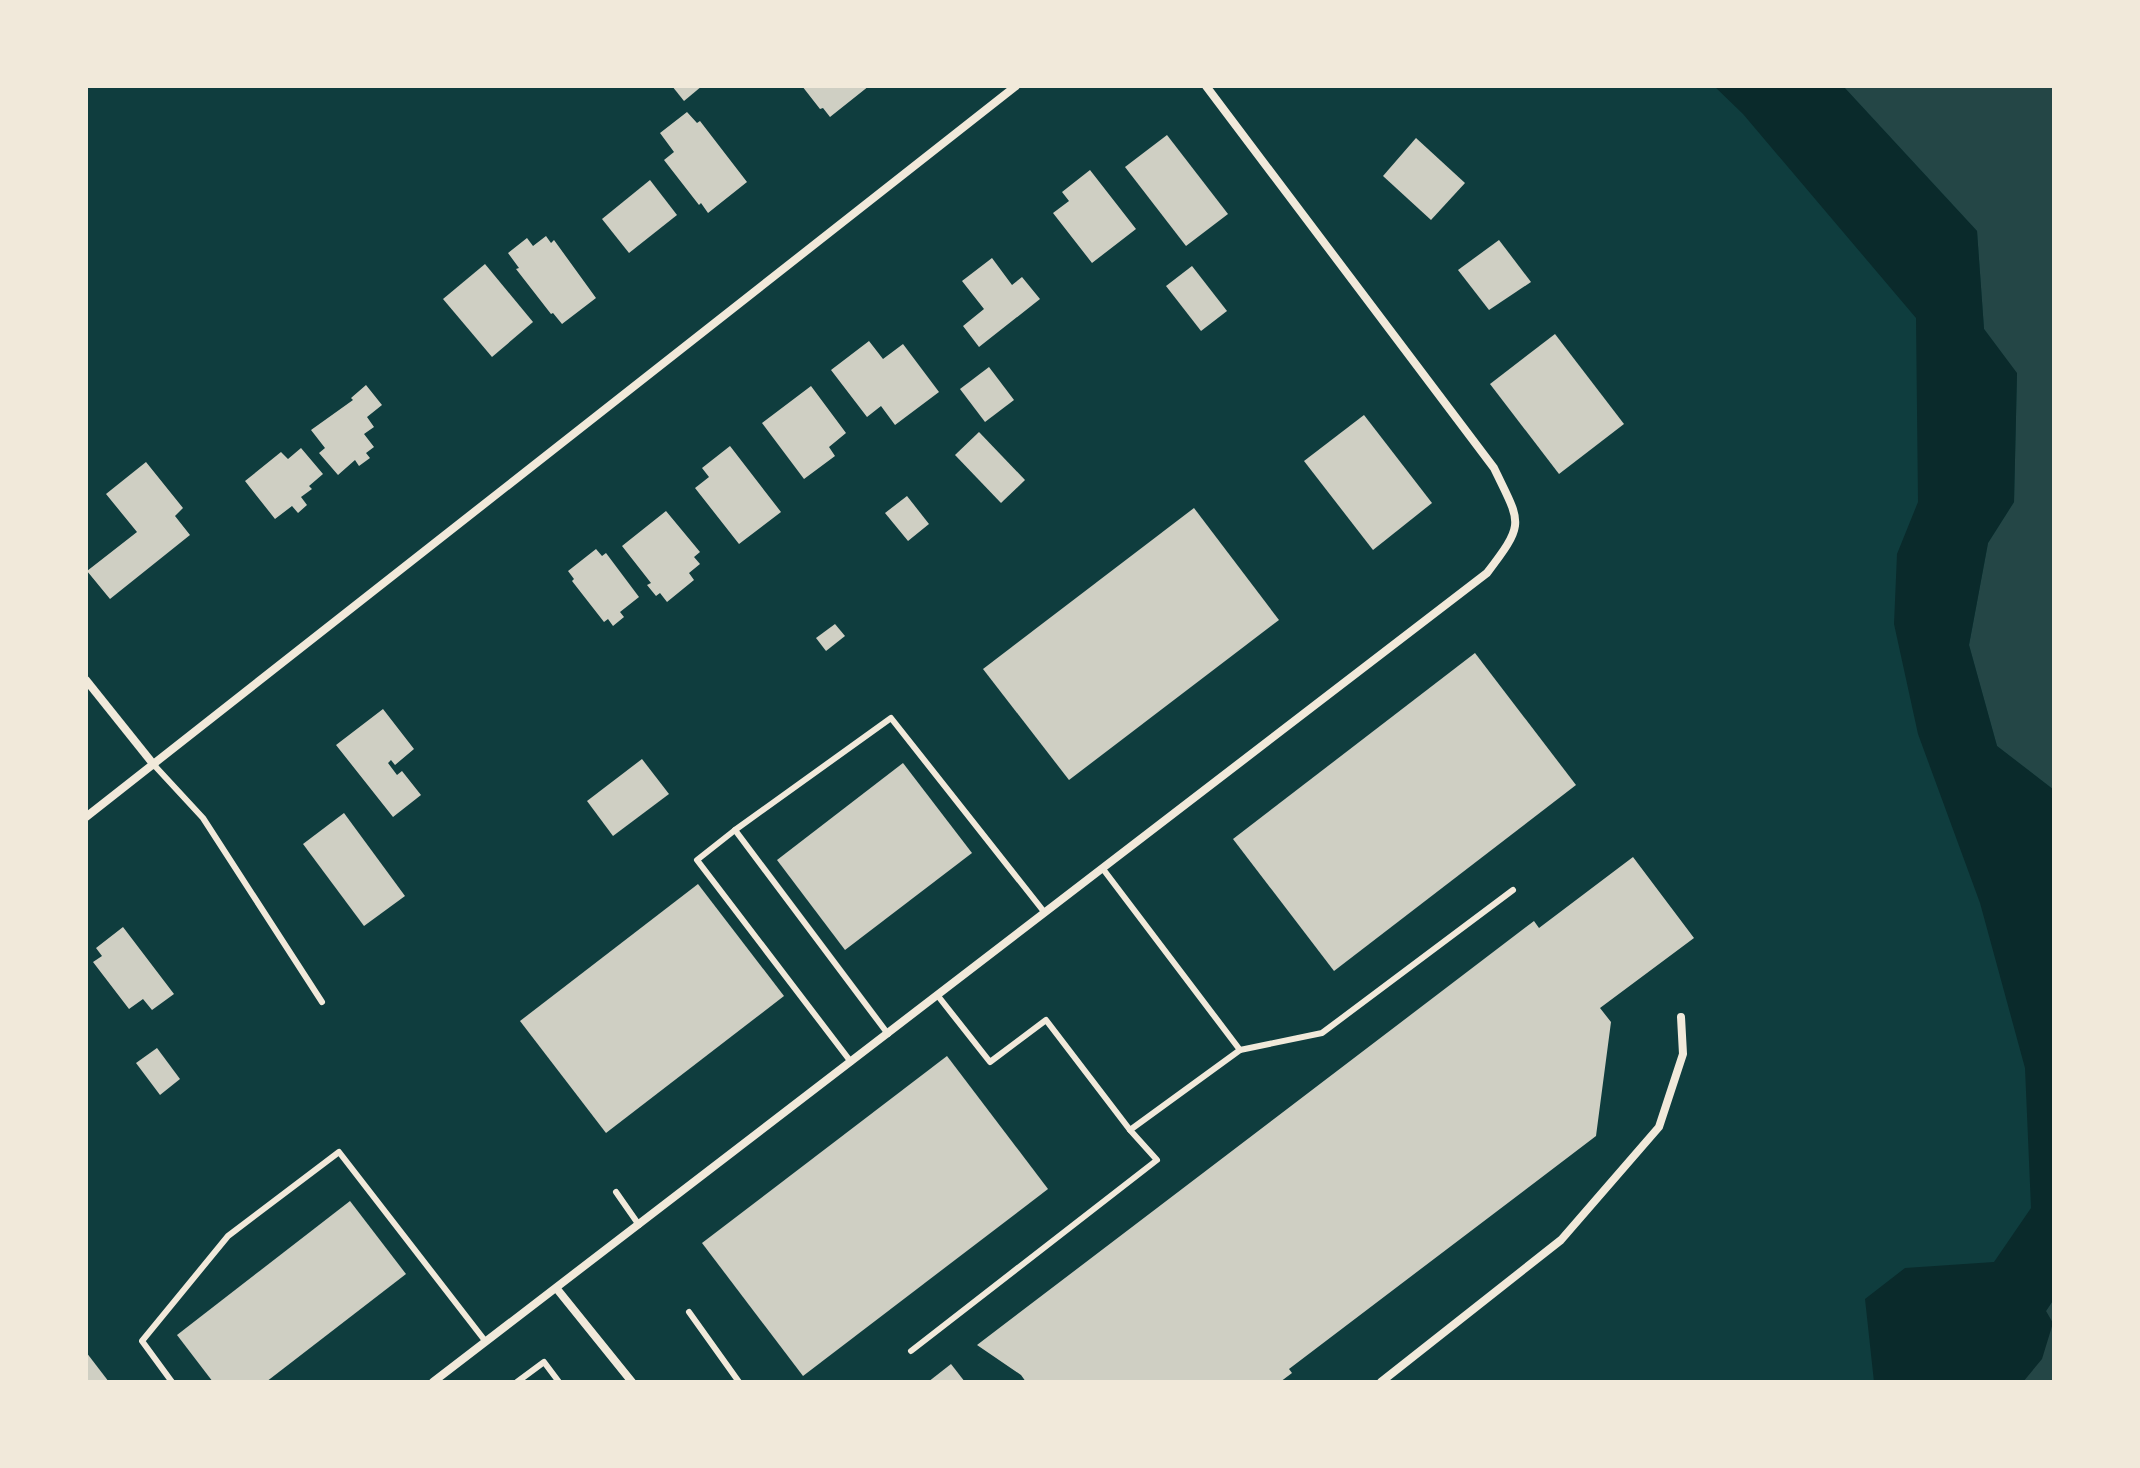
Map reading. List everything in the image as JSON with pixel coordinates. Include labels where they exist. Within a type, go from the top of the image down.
[{"type":"street","points":[[86,817],[1016,86]]},
{"type":"street","points":[[433,1382],[1487,573],[1513,539],[1516,515],[1494,468],[1206,86]]},
{"type":"street","points":[[86,680],[154,765]]},
{"type":"street","points":[[1381,1382],[1561,1240],[1659,1127],[1683,1054],[1681,1017]]},
{"type":"street","points":[[557,1289],[632,1382]]},
{"type":"lane","points":[[851,1062],[697,860],[735,830],[891,718],[1045,913]]},
{"type":"lane","points":[[154,765],[203,818],[322,1002]]},
{"type":"lane","points":[[735,830],[888,1034]]},
{"type":"lane","points":[[1103,869],[1240,1050]]},
{"type":"lane","points":[[1130,1130],[1240,1050],[1322,1033],[1513,890]]},
{"type":"lane","points":[[911,1351],[1157,1160],[1130,1130],[1046,1020],[990,1062],[938,996]]},
{"type":"lane","points":[[172,1382],[142,1341],[228,1236],[339,1152],[486,1342]]},
{"type":"lane","points":[[616,1192],[639,1225]]},
{"type":"lane","points":[[689,1312],[739,1382]]},
{"type":"lane","points":[[517,1382],[544,1362],[559,1382]]},
{"type":"shaded area","points":[[1714,86],[1843,86],[1977,231],[1984,329],[2017,373],[2014,502],[1988,543],[1969,645],[1997,746],[2054,790],[2054,1299],[2046,1311],[2053,1323],[2042,1359],[2023,1382],[1874,1382],[1865,1299],[1905,1268],[1994,1262],[2031,1208],[2025,1068],[1980,903],[1918,734],[1894,624],[1897,554],[1918,502],[1916,318],[1743,114]]},
{"type":"shaded area","points":[[1843,86],[2054,86],[2054,790],[1997,746],[1969,645],[1988,543],[2014,502],[2017,374],[1984,329],[1977,231]]},
{"type":"shaded area","points":[[2054,1299],[2054,1382],[2023,1382],[2046,1311]]},
{"type":"building","points":[[672,86],[702,86],[684,101]]},
{"type":"building","points":[[802,86],[869,86],[830,117]]},
{"type":"building","points":[[687,112],[697,123],[700,121],[747,182],[708,213],[664,160],[674,152],[660,133]]},
{"type":"building","points":[[1167,135],[1228,214],[1186,246],[1125,167]]},
{"type":"building","points":[[1416,138],[1465,183],[1431,220],[1383,176]]},
{"type":"building","points":[[1090,170],[1136,229],[1092,263],[1053,213],[1069,201],[1062,192]]},
{"type":"building","points":[[650,180],[677,215],[629,253],[602,219]]},
{"type":"building","points":[[546,236],[551,243],[554,240],[596,298],[562,324],[516,269],[519,268],[508,253],[527,238],[533,246]]},
{"type":"building","points":[[1499,240],[1531,282],[1489,310],[1458,270]]},
{"type":"building","points":[[992,258],[1012,285],[1022,277],[1040,299],[979,347],[963,326],[984,309],[962,281]]},
{"type":"building","points":[[485,264],[533,322],[492,357],[443,299]]},
{"type":"building","points":[[1192,266],[1227,311],[1201,331],[1166,286]]},
{"type":"building","points":[[1555,334],[1624,424],[1559,474],[1490,384]]},
{"type":"building","points":[[869,341],[883,359],[903,344],[939,392],[895,425],[881,406],[867,417],[831,370]]},
{"type":"building","points":[[989,367],[1014,400],[985,422],[960,389]]},
{"type":"building","points":[[366,385],[382,405],[367,417],[374,427],[364,434],[374,447],[366,453],[370,458],[359,466],[355,460],[338,475],[319,453],[325,448],[311,430],[353,400],[351,398]]},
{"type":"building","points":[[811,386],[846,433],[829,447],[835,456],[804,479],[762,423]]},
{"type":"building","points":[[1364,415],[1432,503],[1373,550],[1304,461]]},
{"type":"building","points":[[979,432],[1025,480],[1001,503],[955,455]]},
{"type":"building","points":[[730,446],[781,512],[739,544],[695,488],[709,477],[702,468]]},
{"type":"building","points":[[301,448],[323,474],[309,486],[312,489],[301,497],[307,505],[298,513],[292,506],[275,519],[245,481],[281,452],[288,459]]},
{"type":"building","points":[[146,462],[183,508],[175,516],[190,535],[110,599],[87,571],[137,532],[106,494]]},
{"type":"building","points":[[907,496],[929,524],[908,541],[885,513]]},
{"type":"building","points":[[1194,508],[1279,620],[1069,780],[983,669]]},
{"type":"building","points":[[666,511],[700,552],[694,557],[700,564],[689,573],[694,580],[667,602],[660,593],[656,596],[647,585],[651,583],[622,546]]},
{"type":"building","points":[[596,549],[602,556],[606,553],[639,597],[620,612],[624,617],[613,626],[608,619],[604,622],[572,581],[574,579],[568,571]]},
{"type":"building","points":[[835,624],[845,636],[826,651],[816,638]]},
{"type":"building","points":[[1475,653],[1576,785],[1334,971],[1233,839]]},
{"type":"building","points":[[383,709],[414,749],[395,765],[391,760],[388,763],[397,775],[402,771],[421,795],[393,817],[336,745]]},
{"type":"building","points":[[642,759],[669,794],[613,836],[587,801]]},
{"type":"building","points":[[903,763],[972,853],[845,950],[777,860]]},
{"type":"building","points":[[344,813],[405,896],[364,926],[303,844]]},
{"type":"building","points":[[1633,857],[1694,938],[1600,1008],[1611,1022],[1596,1136],[1289,1369],[1292,1373],[1280,1382],[1026,1382],[1021,1375],[977,1345],[1534,921],[1539,928]]},
{"type":"building","points":[[698,884],[784,996],[606,1133],[520,1021]]},
{"type":"building","points":[[123,927],[174,994],[152,1010],[143,999],[129,1009],[93,962],[102,956],[96,948]]},
{"type":"building","points":[[157,1048],[180,1079],[160,1095],[136,1063]]},
{"type":"building","points":[[947,1056],[1048,1189],[803,1376],[702,1243]]},
{"type":"building","points":[[350,1201],[406,1274],[266,1382],[213,1382],[177,1335]]},
{"type":"building","points":[[86,1352],[109,1382],[86,1382]]},
{"type":"building","points":[[951,1364],[965,1382],[928,1382]]}]
